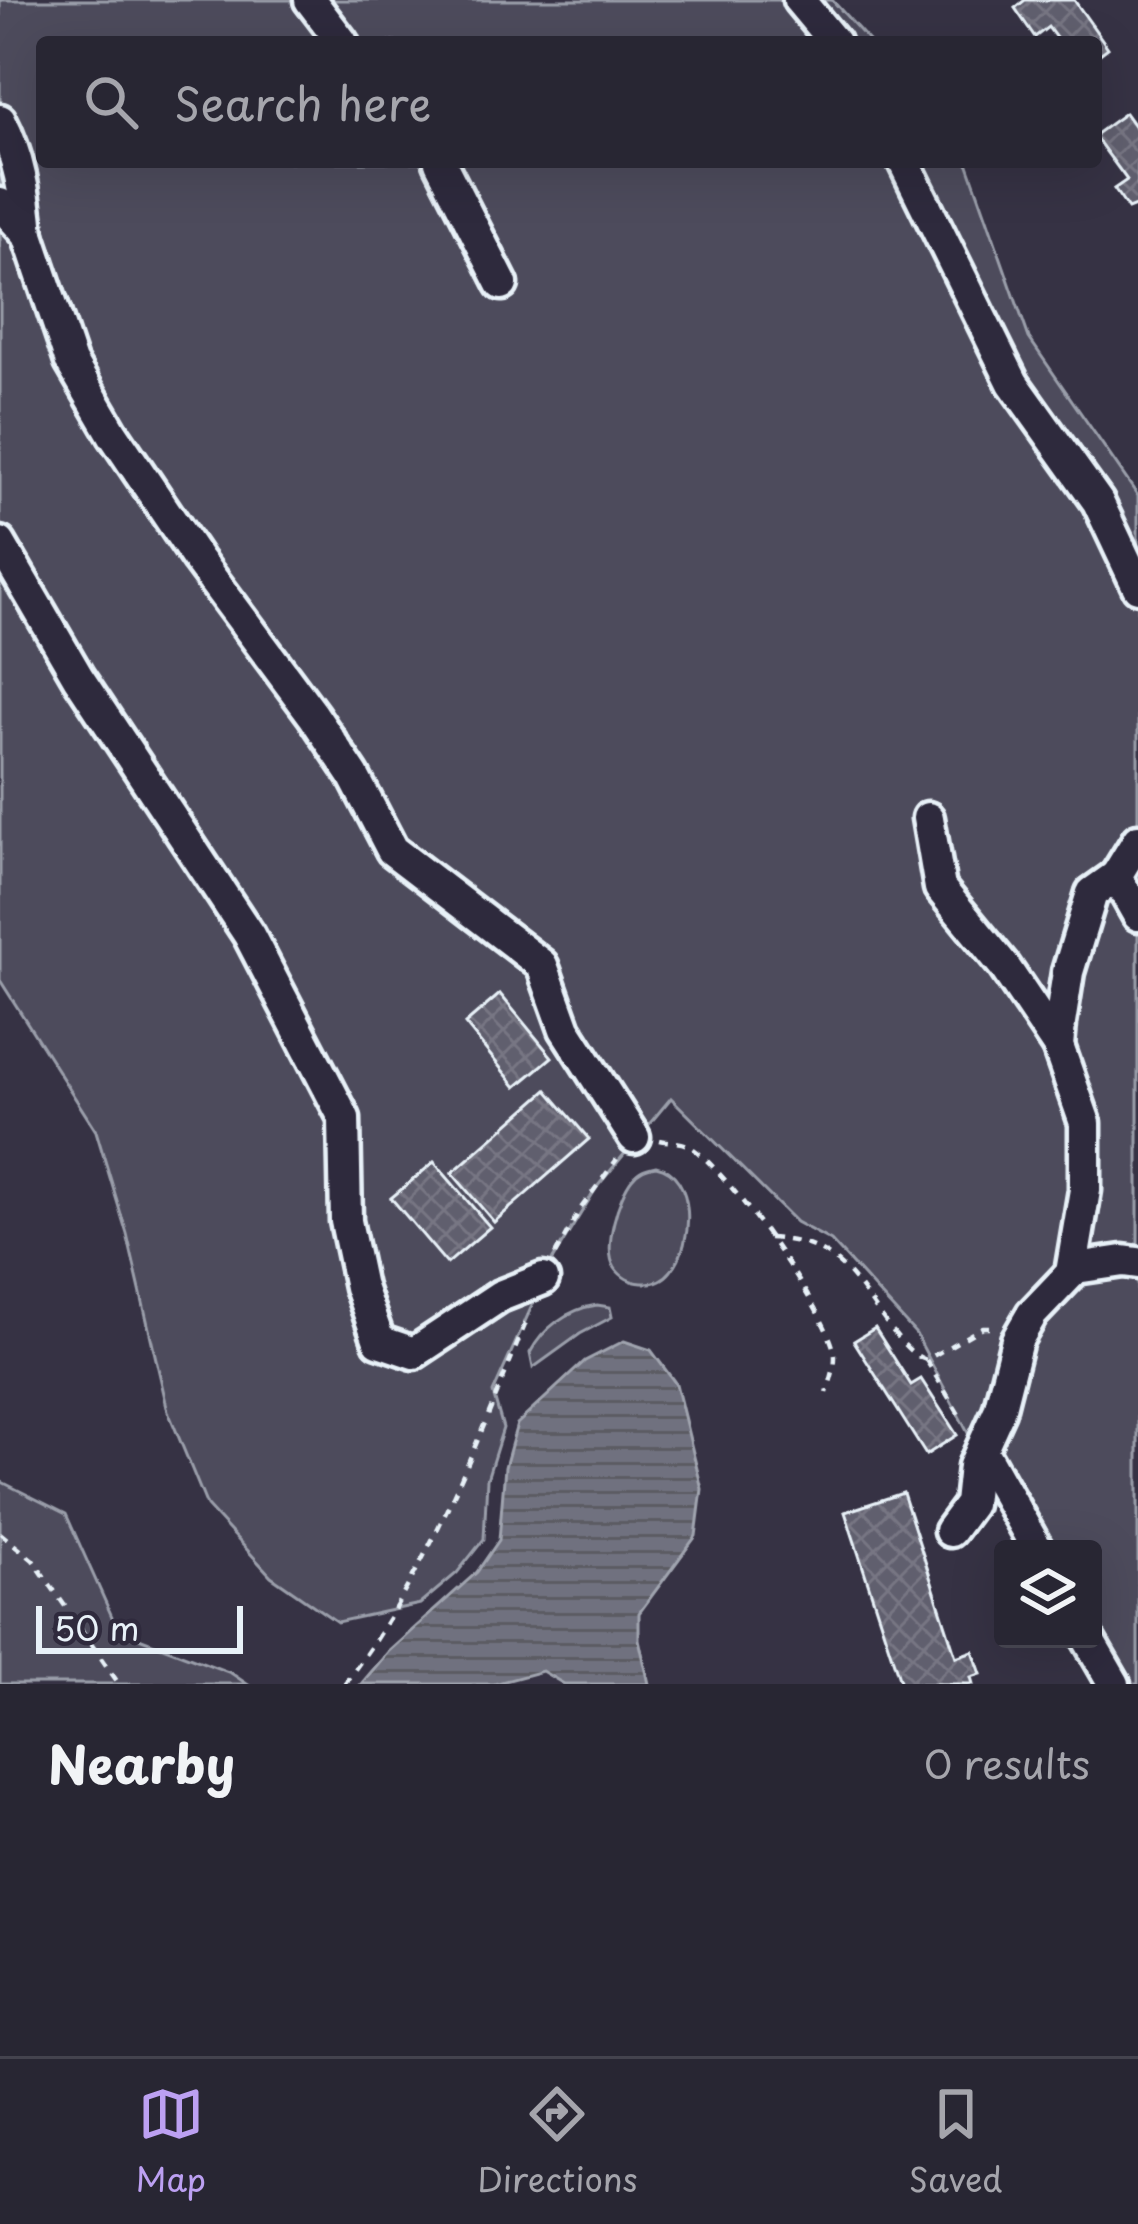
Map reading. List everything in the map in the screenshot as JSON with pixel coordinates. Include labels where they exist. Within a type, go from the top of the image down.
[{"type":"lane","points":[[310,0],[337,36]]},
{"type":"lane","points":[[799,0],[829,36]]},
{"type":"lane","points":[[0,120],[10,137],[25,192],[28,235],[71,362],[113,434],[323,730],[392,850],[542,965],[565,1029],[634,1137]]},
{"type":"lane","points":[[443,168],[502,284]]},
{"type":"lane","points":[[907,168],[1013,383],[1099,502],[1138,587]]},
{"type":"lane","points":[[0,204],[28,235]]},
{"type":"lane","points":[[0,543],[100,712],[249,934],[344,1118],[346,1221],[360,1287],[379,1341],[414,1353],[500,1296],[543,1279]]},
{"type":"lane","points":[[928,818],[940,888],[1004,966],[1058,1046],[1085,1123],[1085,1190],[1071,1274]]},
{"type":"lane","points":[[1058,1046],[1068,972],[1092,893],[1116,877],[1138,840]]},
{"type":"lane","points":[[1116,877],[1138,915]]},
{"type":"lane","points":[[950,1531],[970,1504],[974,1466],[999,1411],[1007,1368],[1031,1317],[1076,1268],[1138,1263]]},
{"type":"lane","points":[[982,1451],[1032,1540]]},
{"type":"lane","points":[[1093,1648],[1114,1684]]},
{"type":"path","points":[[344,1684],[380,1638],[415,1576],[543,1279],[581,1208],[634,1137],[687,1145],[727,1179],[824,1321],[836,1355],[827,1393]]},
{"type":"path","points":[[769,1238],[793,1239],[835,1256],[904,1345],[926,1360],[982,1451]]},
{"type":"path","points":[[926,1360],[983,1327],[1031,1317]]},
{"type":"path","points":[[0,1533],[32,1560],[119,1684]]},
{"type":"shaded area","points":[[0,0],[832,0],[865,36],[36,36],[36,168],[969,168],[1029,338],[1138,496],[1138,1684],[1100,1684],[1094,1648],[1102,1648],[1102,1540],[1024,1540],[916,1334],[831,1241],[796,1222],[671,1098],[597,1187],[553,1259],[493,1393],[503,1428],[487,1479],[484,1539],[457,1573],[420,1604],[337,1622],[271,1576],[207,1506],[168,1411],[127,1234],[96,1131],[0,980]]},
{"type":"shaded area","points":[[656,1166],[679,1182],[688,1211],[687,1228],[671,1271],[658,1281],[642,1283],[627,1279],[615,1268],[611,1236],[617,1209],[632,1179]]},
{"type":"shaded area","points":[[597,1305],[610,1307],[612,1317],[533,1368],[530,1353],[549,1328],[566,1315]]},
{"type":"shaded area","points":[[0,1481],[66,1514],[118,1630],[231,1673],[247,1684],[0,1684]]},
{"type":"water","points":[[624,1341],[651,1350],[676,1384],[702,1489],[696,1536],[639,1613],[639,1639],[649,1684],[564,1684],[542,1671],[494,1684],[361,1684],[388,1652],[477,1572],[499,1540],[505,1467],[517,1424],[585,1361]]},
{"type":"building","points":[[1025,0],[1074,0],[1100,36],[1055,36],[1048,27],[1034,36],[1015,8]]},
{"type":"building","points":[[1125,113],[1138,131],[1138,205],[1128,209],[1114,189],[1127,180],[1102,146],[1102,130]]},
{"type":"building","points":[[500,994],[552,1057],[516,1087],[465,1024]]},
{"type":"building","points":[[547,1090],[589,1139],[494,1222],[452,1173]]},
{"type":"building","points":[[434,1162],[490,1227],[447,1264],[391,1198]]},
{"type":"building","points":[[875,1328],[911,1385],[921,1379],[957,1435],[926,1455],[854,1341]]},
{"type":"building","points":[[903,1493],[956,1657],[973,1651],[981,1674],[971,1677],[973,1684],[901,1684],[845,1512]]}]
